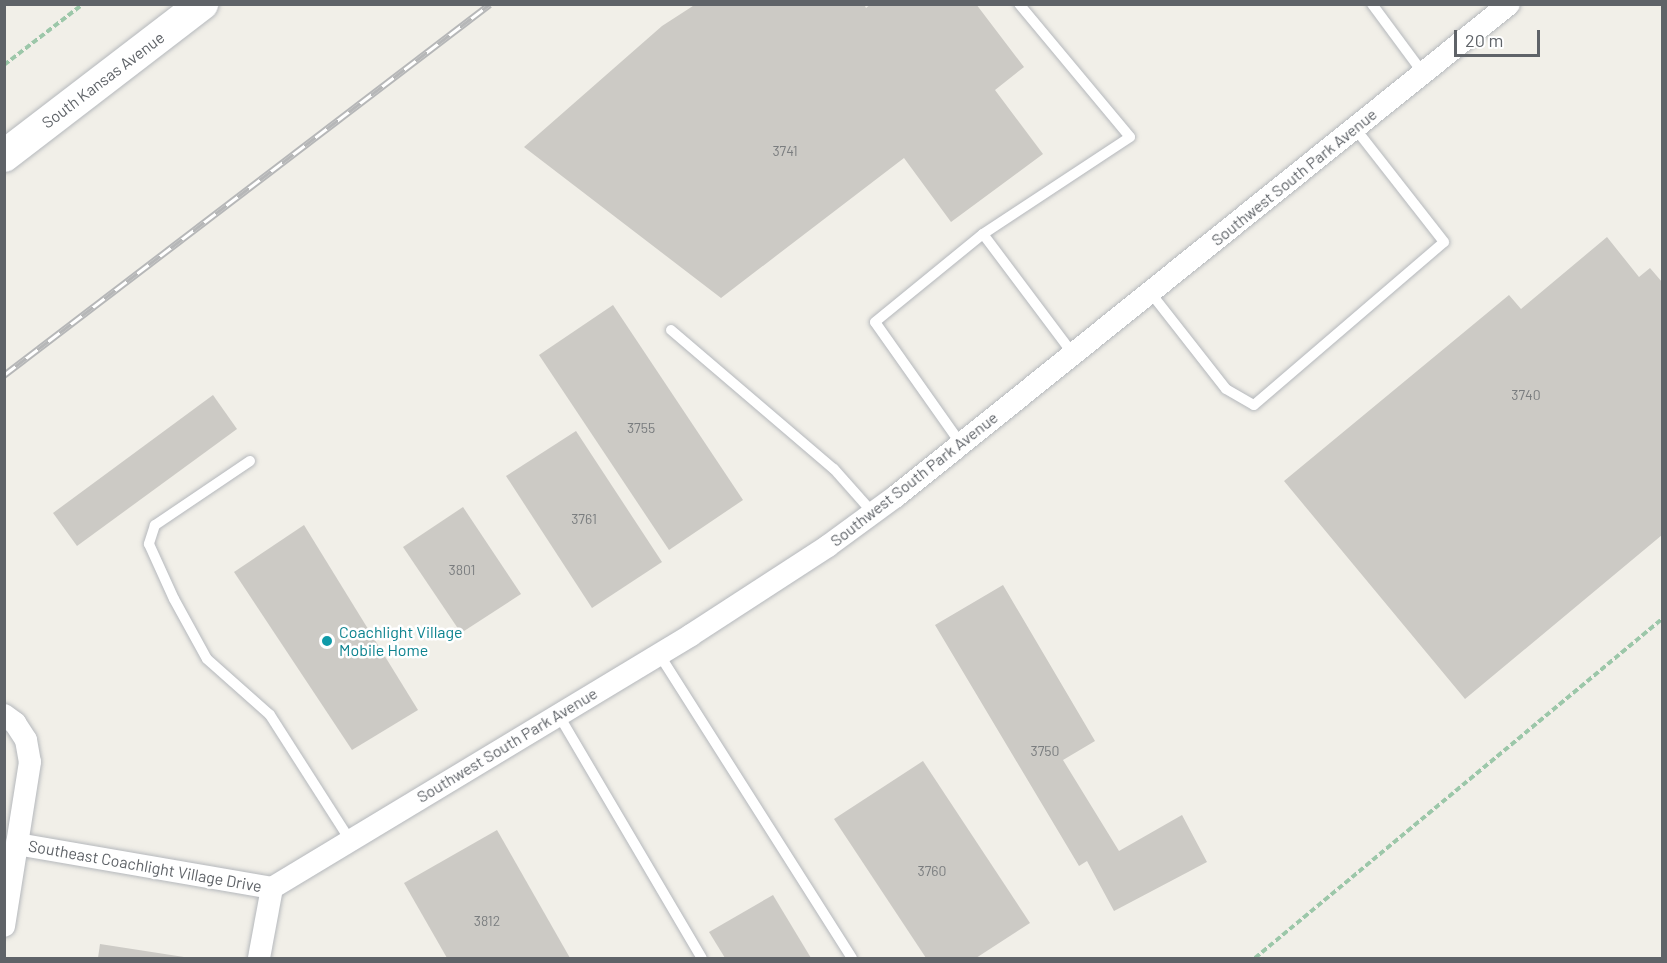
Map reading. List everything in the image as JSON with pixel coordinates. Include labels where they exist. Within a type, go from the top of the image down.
[{"type":"main road","name":"South Kansas Avenue","points":[[4,156],[202,4]]},
{"type":"street","name":"Southwest South Park Avenue","points":[[272,888],[760,592],[873,513],[1509,4]]},
{"type":"street","points":[[4,715],[15,723],[26,740],[30,762],[4,926]]},
{"type":"street","name":"Southeast Coachlight Village Drive","points":[[17,844],[272,888]]},
{"type":"street","points":[[259,958],[272,888]]},
{"type":"lane","points":[[961,444],[875,322],[983,234],[1130,137],[1019,4]]},
{"type":"lane","points":[[1372,4],[1423,73]]},
{"type":"lane","points":[[1150,292],[1226,388],[1254,405],[1444,242],[1355,128]]},
{"type":"lane","points":[[983,234],[1073,354]]},
{"type":"lane","points":[[670,330],[834,469],[873,513]]},
{"type":"lane","points":[[250,461],[155,525],[149,544],[174,599],[207,659],[270,715],[350,840]]},
{"type":"lane","points":[[659,654],[852,958]]},
{"type":"lane","points":[[558,714],[702,958]]},
{"type":"path","points":[[4,65],[83,4]]},
{"type":"path","points":[[1255,958],[1662,619]]},
{"type":"building","points":[[696,4],[864,4],[866,8],[871,4],[976,4],[1024,67],[995,90],[1043,154],[951,222],[904,158],[721,298],[524,147],[662,26]]},
{"type":"building","points":[[1607,237],[1639,277],[1650,268],[1662,282],[1662,535],[1465,699],[1284,481],[1509,295],[1521,309]]},
{"type":"building","points":[[613,305],[743,500],[669,550],[539,355]]},
{"type":"building","points":[[213,395],[237,429],[77,546],[53,513]]},
{"type":"building","points":[[576,431],[662,562],[592,608],[506,476]]},
{"type":"building","points":[[463,507],[521,594],[461,633],[403,547]]},
{"type":"building","name":"Coachlight Village Mobile Home","points":[[304,525],[418,710],[352,750],[234,572]]},
{"type":"building","points":[[1003,585],[1095,741],[1063,760],[1119,851],[1182,815],[1207,862],[1114,911],[1087,861],[1079,866],[935,625]]},
{"type":"building","points":[[923,761],[1030,923],[976,958],[926,958],[834,819]]},
{"type":"building","points":[[497,830],[570,958],[447,958],[404,883]]},
{"type":"building","points":[[773,895],[811,958],[725,958],[709,932]]},
{"type":"building","points":[[100,944],[184,957],[184,958],[98,958]]},
{"type":"railway","points":[[4,375],[490,4]]},
{"type":"place","name":"Coachlight Village Mobile Home","points":[[327,641]]}]
